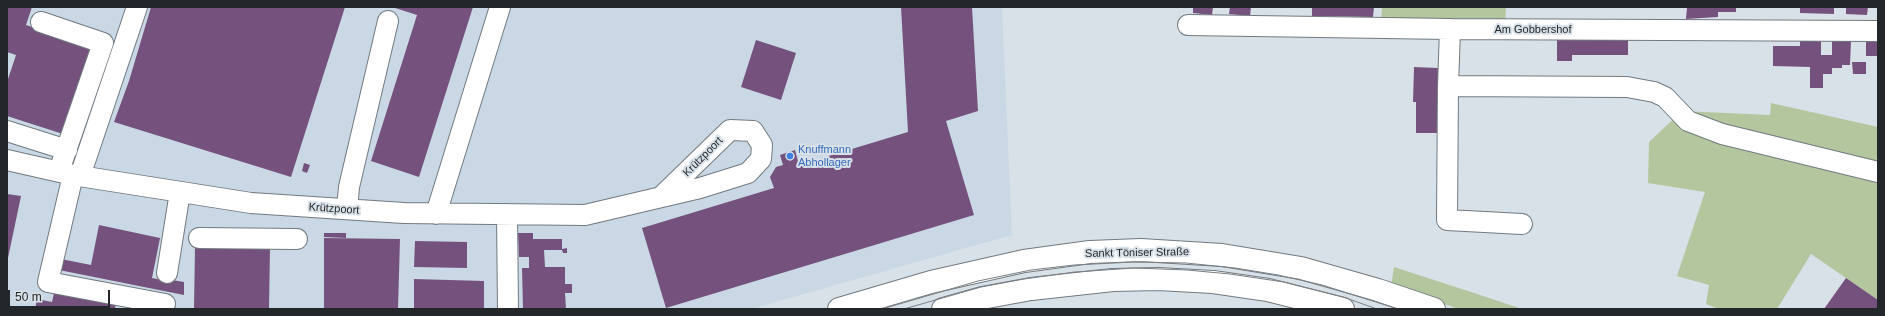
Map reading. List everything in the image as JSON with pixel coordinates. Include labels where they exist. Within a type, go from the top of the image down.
[{"type":"main road","name":"Sankt Töniser Straße","points":[[839,309],[938,280],[1024,261],[1090,252],[1141,250],[1222,254],[1301,268],[1378,290],[1434,309]]},
{"type":"main road","points":[[943,309],[982,298],[1031,288],[1113,280],[1158,279],[1213,282],[1268,290],[1342,309]]},
{"type":"street","points":[[137,7],[71,174],[48,282],[165,304]]},
{"type":"street","points":[[436,214],[500,7]]},
{"type":"street","points":[[347,209],[349,187],[388,21]]},
{"type":"street","points":[[41,22],[103,43],[67,150],[71,174]]},
{"type":"street","name":"Am Gobbershof","points":[[1188,25],[1450,29],[1878,31]]},
{"type":"street","points":[[1450,29],[1448,86],[1448,220],[1522,224]]},
{"type":"street","points":[[1448,86],[1627,87],[1654,92],[1665,97],[1688,121],[1722,134],[1878,172]]},
{"type":"street","name":"Krützpoort","points":[[7,160],[71,174],[251,203],[404,213],[585,215],[700,188],[748,174],[762,159],[762,145],[753,131],[730,130],[662,196]]},
{"type":"street","points":[[7,131],[67,150]]},
{"type":"street","points":[[167,273],[180,192]]},
{"type":"street","points":[[507,214],[508,309]]},
{"type":"street","points":[[199,238],[297,239]]},
{"type":"shaded area","points":[[7,7],[1002,7],[1012,235],[751,309],[7,309]]},
{"type":"green space","points":[[1382,7],[1506,7],[1505,25],[1381,23]]},
{"type":"green space","points":[[1771,103],[1878,127],[1878,300],[1811,254],[1777,309],[1719,309],[1706,304],[1709,285],[1677,276],[1705,192],[1648,183],[1649,142],[1682,111],[1770,115]]},
{"type":"green space","points":[[1394,267],[1522,309],[1459,309],[1391,286]]},
{"type":"building","points":[[7,7],[32,7],[26,25],[92,47],[66,135],[7,116],[7,82],[16,55],[7,52]]},
{"type":"building","points":[[151,7],[345,7],[291,177],[114,122],[129,81]]},
{"type":"building","points":[[392,7],[473,7],[419,177],[371,161],[417,15]]},
{"type":"building","points":[[901,7],[972,7],[978,111],[946,121],[974,215],[666,308],[642,228],[774,188],[770,177],[776,167],[783,165],[780,155],[795,150],[799,165],[908,132]]},
{"type":"building","points":[[1193,7],[1213,7],[1212,15],[1193,13]]},
{"type":"building","points":[[1230,7],[1251,7],[1250,16],[1229,14]]},
{"type":"building","points":[[1312,7],[1374,7],[1373,17],[1312,16]]},
{"type":"building","points":[[1687,7],[1736,7],[1736,12],[1718,12],[1718,17],[1686,19]]},
{"type":"building","points":[[1800,7],[1834,7],[1834,14],[1800,13]]},
{"type":"building","points":[[1846,7],[1868,7],[1867,15],[1846,14]]},
{"type":"building","points":[[1800,36],[1821,36],[1821,55],[1832,55],[1832,41],[1851,41],[1850,65],[1842,65],[1842,68],[1832,68],[1832,74],[1823,74],[1823,88],[1810,88],[1810,67],[1773,66],[1773,46],[1800,46]]},
{"type":"building","points":[[1557,38],[1628,39],[1628,55],[1572,55],[1572,61],[1557,61]]},
{"type":"building","points":[[1866,38],[1878,38],[1878,56],[1866,56]]},
{"type":"building","points":[[756,40],[796,53],[781,100],[741,87]]},
{"type":"building","points":[[1852,62],[1866,62],[1866,74],[1853,74]]},
{"type":"building","points":[[1414,67],[1438,68],[1440,133],[1416,133],[1416,102],[1413,102]]},
{"type":"building","points":[[304,163],[310,165],[307,173],[302,171]]},
{"type":"building","points":[[7,194],[21,196],[8,258],[7,258]]},
{"type":"building","points":[[99,225],[160,238],[152,278],[171,282],[172,280],[184,282],[184,295],[59,270],[61,259],[91,265]]},
{"type":"building","points":[[324,233],[346,233],[346,238],[324,237]]},
{"type":"building","points":[[518,233],[533,233],[533,239],[562,239],[562,249],[567,248],[567,253],[563,253],[562,250],[544,250],[545,267],[565,267],[565,284],[572,284],[572,293],[565,293],[566,309],[523,309],[522,268],[529,268],[529,257],[519,257]]},
{"type":"building","points":[[324,238],[400,239],[398,309],[324,309]]},
{"type":"building","points":[[415,241],[467,242],[467,268],[414,267]]},
{"type":"building","points":[[195,247],[270,248],[269,309],[194,309]]},
{"type":"building","points":[[1846,278],[1878,300],[1878,309],[1824,309]]},
{"type":"building","points":[[414,279],[484,281],[484,309],[414,309]]},
{"type":"building","points":[[55,289],[116,302],[115,309],[35,309],[37,299],[52,302]]},
{"type":"tram line","points":[[882,309],[978,281],[1031,270],[1074,265],[1133,262],[1186,263],[1235,268],[1278,275],[1322,285],[1398,309]]},
{"type":"tram line","points":[[904,309],[981,287],[1024,279],[1075,272],[1134,268],[1187,270],[1230,274],[1284,282],[1343,297],[1377,309]]},
{"type":"place","name":"Knuffmann Abhollager","points":[[790,156]]}]
